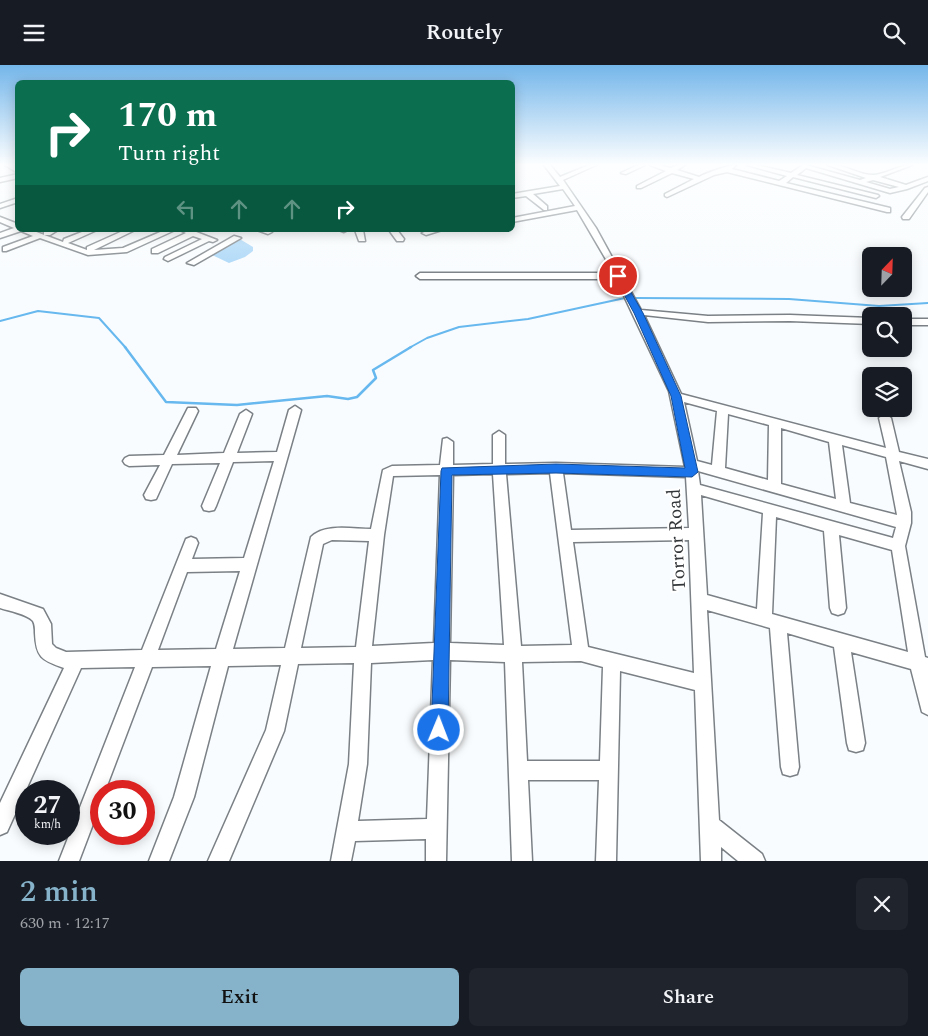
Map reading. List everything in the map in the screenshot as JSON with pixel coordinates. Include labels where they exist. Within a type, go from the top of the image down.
[{"type":"street","points":[[537,202],[544,208]]},
{"type":"street","name":"Torror Road","points":[[574,202],[638,313],[676,396],[692,468],[704,684],[711,861]]},
{"type":"street","points":[[857,202],[888,210]]},
{"type":"street","points":[[906,217],[918,202]]},
{"type":"street","points":[[515,216],[578,208]]},
{"type":"street","points":[[0,236],[15,229]]},
{"type":"street","points":[[6,249],[38,232],[88,253],[127,232]]},
{"type":"street","points":[[72,245],[90,232]]},
{"type":"street","points":[[94,251],[124,250],[166,232]]},
{"type":"street","points":[[190,232],[225,244]]},
{"type":"street","points":[[360,232],[362,239]]},
{"type":"street","points":[[395,232],[400,239]]},
{"type":"street","points":[[426,233],[430,232]]},
{"type":"street","points":[[155,251],[193,233]]},
{"type":"street","points":[[191,263],[237,238]]},
{"type":"street","points":[[168,259],[208,239]]},
{"type":"street","points":[[420,276],[618,276]]},
{"type":"street","points":[[638,313],[700,319],[790,318],[862,321]]},
{"type":"street","points":[[912,322],[928,322]]},
{"type":"street","points":[[676,396],[928,464]]},
{"type":"street","points":[[718,471],[723,409]]},
{"type":"street","points":[[159,861],[184,797],[222,657],[295,410]]},
{"type":"street","points":[[151,495],[192,411]]},
{"type":"street","points":[[209,506],[246,414]]},
{"type":"street","points":[[886,418],[904,512],[904,523],[898,546],[923,665],[928,706]]},
{"type":"street","points":[[774,487],[775,423]]},
{"type":"street","points":[[499,435],[499,470],[513,654],[522,861]]},
{"type":"street","points":[[835,439],[844,506]]},
{"type":"street","points":[[436,861],[447,442]]},
{"type":"street","points":[[129,461],[282,456]]},
{"type":"street","points":[[341,861],[358,764],[363,655],[377,535],[387,473],[392,471],[692,468],[718,471],[904,523]]},
{"type":"street","points":[[556,469],[581,653]]},
{"type":"street","points":[[694,488],[898,546]]},
{"type":"street","points":[[770,509],[771,621],[790,767]]},
{"type":"street","points":[[831,527],[838,608]]},
{"type":"street","points":[[218,861],[276,731],[290,655],[316,541],[321,536],[332,534],[377,535]]},
{"type":"street","points":[[565,536],[696,534]]},
{"type":"street","points":[[69,861],[191,543]]},
{"type":"street","points":[[182,566],[250,564]]},
{"type":"street","points":[[0,601],[37,614],[43,624],[44,648],[51,655],[66,660],[363,655],[441,651],[513,654],[581,653],[704,684]]},
{"type":"street","points":[[699,601],[923,665]]},
{"type":"street","points":[[841,641],[856,743]]},
{"type":"street","points":[[0,825],[76,659]]},
{"type":"street","points":[[606,861],[612,661]]},
{"type":"street","points":[[518,771],[608,770]]},
{"type":"street","points":[[709,825],[755,861]]},
{"type":"street","points":[[346,831],[437,829]]},
{"type":"shaded area","points":[[238,238],[253,247],[253,251],[245,257],[229,263],[210,254]]},
{"type":"waterway","points":[[409,348],[427,338],[459,327],[528,319],[625,298]]},
{"type":"waterway","points":[[636,298],[789,299],[879,306],[928,303]]},
{"type":"waterway","points":[[0,321],[38,311],[99,318],[126,348]]},
{"type":"waterway","points":[[125,347],[166,402],[237,405],[327,396],[348,399],[357,397],[376,378],[373,370],[411,347]]},
{"type":"route","points":[[439,730],[446,471],[556,469],[692,472],[676,396],[638,313],[618,276]]}]
